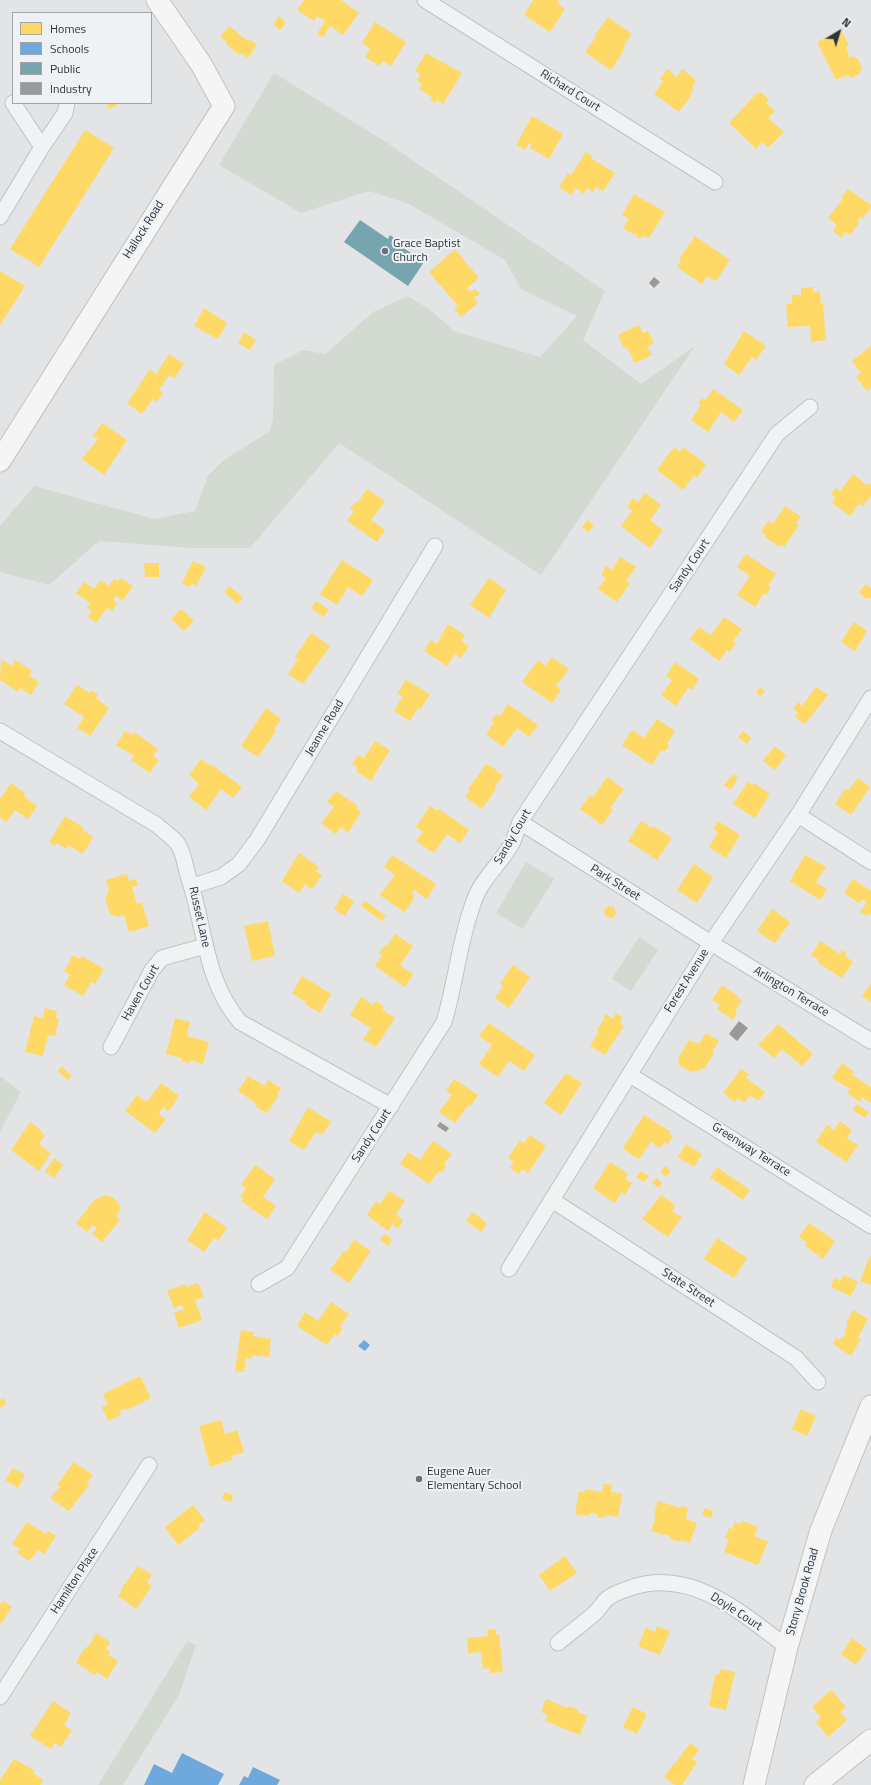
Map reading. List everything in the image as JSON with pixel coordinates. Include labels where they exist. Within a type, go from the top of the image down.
[{"type":"street","name":"Hallock Road","points":[[0,461],[224,106],[200,64],[158,0]]},
{"type":"street","name":"Richard Court","points":[[425,0],[715,182]]},
{"type":"street","points":[[14,104],[42,147]]},
{"type":"street","points":[[0,217],[42,147],[65,113],[67,104]]},
{"type":"street","name":"Sandy Court","points":[[259,1284],[287,1268],[444,1022],[451,999],[454,975],[474,900],[481,887],[512,844],[520,822],[777,434],[810,407]]},
{"type":"street","name":"Jeanne Road","points":[[193,886],[221,878],[238,864],[257,840],[435,546]]},
{"type":"street","name":"Forest Avenue","points":[[509,1269],[711,943],[798,815],[871,698]]},
{"type":"street","name":"Russet Lane","points":[[0,731],[157,825],[177,843],[193,886],[205,946],[222,998],[240,1022],[391,1106]]},
{"type":"street","points":[[798,815],[871,862]]},
{"type":"street","name":"Park Street","points":[[520,822],[711,943]]},
{"type":"street","name":"Arlington Terrace","points":[[711,943],[871,1041]]},
{"type":"street","name":"Haven Court","points":[[111,1047],[152,970],[162,958],[205,946]]},
{"type":"street","name":"Greenway Terrace","points":[[630,1075],[871,1226]]},
{"type":"street","name":"State Street","points":[[552,1200],[796,1358],[818,1382]]},
{"type":"street","name":"Stony Brook Road","points":[[754,1785],[787,1647],[821,1530],[871,1408]]},
{"type":"street","name":"Hamilton Place","points":[[0,1697],[150,1465]]},
{"type":"street","name":"Doyle Court","points":[[558,1643],[597,1611],[608,1598],[630,1588],[646,1583],[665,1582],[701,1590],[717,1597],[787,1647]]},
{"type":"street","points":[[815,1785],[871,1740]]},
{"type":"shaded area","points":[[274,73],[386,142],[605,291],[583,340],[641,384],[695,346],[541,575],[339,443],[250,548],[192,548],[99,541],[49,585],[0,572],[0,526],[34,486],[154,519],[195,511],[208,476],[224,460],[270,431],[273,420],[274,365],[303,350],[325,354],[373,312],[408,296],[429,309],[454,331],[540,357],[577,316],[521,289],[505,260],[409,204],[369,191],[301,213],[219,165]]},
{"type":"shaded area","points":[[526,862],[554,879],[523,929],[496,913]]},
{"type":"shaded area","points":[[639,937],[658,950],[631,991],[612,979]]},
{"type":"shaded area","points":[[0,1076],[21,1092],[0,1132]]},
{"type":"shaded area","points":[[187,1641],[196,1645],[179,1695],[123,1785],[98,1785]]},
{"type":"building: Homes","points":[[304,0],[341,0],[359,13],[343,35],[330,26],[323,37],[317,34],[325,21],[317,16],[314,21],[297,10]]},
{"type":"building: Homes","points":[[533,0],[559,0],[557,3],[565,9],[550,32],[524,15]]},
{"type":"building: Homes","points":[[279,16],[286,22],[280,30],[273,25]]},
{"type":"building: Homes","points":[[608,17],[632,34],[624,45],[625,46],[622,53],[611,70],[585,52],[596,37],[594,36]]},
{"type":"building: Homes","points":[[375,22],[406,42],[391,66],[383,61],[379,66],[365,57],[370,49],[362,43]]},
{"type":"building: Homes","points":[[229,26],[248,41],[250,39],[257,45],[248,58],[241,53],[239,55],[220,37]]},
{"type":"building: Homes","points":[[841,30],[849,45],[846,46],[849,58],[852,56],[858,59],[862,68],[859,74],[852,78],[847,75],[836,80],[817,42]]},
{"type":"building: Homes","points":[[426,53],[462,73],[443,104],[437,100],[435,103],[430,100],[432,97],[419,89],[422,84],[417,80],[420,74],[415,71]]},
{"type":"building: Homes","points":[[667,69],[677,77],[682,69],[696,80],[692,87],[694,89],[690,95],[691,96],[679,112],[654,94],[663,81],[660,79]]},
{"type":"building: Homes","points":[[760,92],[769,99],[766,103],[775,111],[768,118],[784,132],[768,148],[762,142],[756,149],[729,123],[757,93],[757,95]]},
{"type":"building: Homes","points":[[107,104],[118,104],[110,109]]},
{"type":"building: Homes","points":[[532,116],[563,134],[549,159],[530,148],[532,144],[529,143],[525,150],[516,145]]},
{"type":"building: Homes","points":[[85,130],[114,148],[39,267],[10,249]]},
{"type":"building: Homes","points":[[586,152],[592,156],[591,158],[615,173],[603,191],[596,187],[593,192],[587,188],[584,194],[576,188],[571,195],[559,187],[568,173],[571,175]]},
{"type":"building: Homes","points":[[848,189],[871,205],[871,208],[862,219],[860,217],[857,221],[859,223],[850,235],[845,232],[841,238],[833,231],[837,225],[828,218],[843,199],[841,197]]},
{"type":"building: Homes","points":[[634,194],[665,212],[649,238],[645,236],[638,239],[636,233],[635,235],[623,228],[629,219],[622,215]]},
{"type":"building: Homes","points":[[695,236],[730,260],[716,281],[707,276],[702,284],[677,267],[681,261],[679,259]]},
{"type":"building: Homes","points":[[455,249],[479,278],[467,288],[471,292],[475,289],[480,294],[474,298],[478,303],[461,317],[454,309],[458,306],[429,272]]},
{"type":"building: Homes","points":[[0,271],[25,286],[0,325]]},
{"type":"building: Homes","points":[[813,287],[813,292],[820,291],[821,304],[823,304],[826,340],[811,342],[810,326],[788,327],[786,304],[792,304],[792,295],[801,295],[801,288]]},
{"type":"building: Homes","points":[[204,308],[227,323],[218,339],[194,326]]},
{"type":"building: Homes","points":[[639,325],[643,333],[648,331],[654,343],[647,347],[652,355],[635,363],[627,347],[624,348],[618,335]]},
{"type":"building: Homes","points":[[744,331],[766,346],[756,360],[752,357],[739,375],[724,364]]},
{"type":"building: Homes","points":[[244,332],[256,340],[250,350],[238,343]]},
{"type":"building: Homes","points":[[871,346],[871,388],[867,391],[856,377],[861,373],[852,361]]},
{"type":"building: Homes","points":[[169,354],[184,364],[174,378],[169,375],[159,390],[163,393],[157,402],[153,399],[142,414],[127,403],[150,369],[156,374]]},
{"type":"building: Homes","points":[[713,389],[743,410],[734,422],[721,412],[708,432],[691,420],[701,405],[698,403],[702,398],[705,401]]},
{"type":"building: Homes","points":[[102,423],[127,440],[104,475],[82,459],[98,439],[93,436]]},
{"type":"building: Homes","points":[[674,447],[680,452],[683,447],[706,464],[697,478],[694,475],[683,490],[657,470]]},
{"type":"building: Homes","points":[[853,474],[867,485],[869,483],[871,485],[871,496],[863,506],[859,503],[850,516],[832,503],[836,498],[831,494],[836,488],[840,491]]},
{"type":"building: Homes","points":[[367,489],[385,501],[371,520],[385,530],[377,542],[347,521],[354,511],[350,508],[355,502],[357,503]]},
{"type":"building: Homes","points":[[645,493],[661,505],[650,520],[663,530],[650,548],[621,526],[632,511],[627,507],[633,498],[638,502]]},
{"type":"building: Homes","points":[[785,506],[801,517],[796,523],[799,525],[784,547],[781,545],[780,547],[765,537],[766,535],[761,532],[768,521],[773,524]]},
{"type":"building: Homes","points":[[588,520],[594,525],[588,532],[582,527]]},
{"type":"building: Homes","points":[[746,554],[776,574],[768,586],[771,587],[766,595],[764,593],[755,607],[737,595],[750,576],[737,567]]},
{"type":"building: Homes","points":[[620,557],[636,567],[626,581],[630,583],[617,602],[598,589],[606,578],[601,575],[606,566],[612,570]]},
{"type":"building: Homes","points":[[342,560],[373,580],[362,596],[348,587],[337,605],[320,594]]},
{"type":"building: Homes","points":[[193,561],[206,567],[196,586],[192,583],[190,587],[182,583]]},
{"type":"building: Homes","points":[[144,563],[159,563],[159,577],[145,577]]},
{"type":"building: Homes","points":[[121,578],[133,586],[122,601],[116,596],[113,600],[117,604],[112,611],[107,608],[96,623],[88,617],[92,611],[87,608],[90,603],[76,593],[84,582],[94,589],[101,580],[109,586],[114,579],[118,581]]},
{"type":"building: Homes","points":[[489,578],[506,590],[489,618],[470,605]]},
{"type":"building: Homes","points":[[866,584],[871,588],[871,599],[868,597],[867,599],[859,592]]},
{"type":"building: Homes","points":[[229,586],[243,597],[238,604],[224,592]]},
{"type":"building: Homes","points":[[316,601],[328,609],[324,617],[311,608]]},
{"type":"building: Homes","points":[[181,609],[194,621],[184,631],[171,619]]},
{"type":"building: Homes","points":[[724,617],[742,629],[733,641],[736,643],[729,652],[727,650],[719,661],[690,639],[699,627],[711,635]]},
{"type":"building: Homes","points":[[854,622],[867,631],[855,651],[841,642]]},
{"type":"building: Homes","points":[[448,624],[465,635],[461,641],[469,646],[461,658],[455,654],[447,666],[424,651],[431,640],[437,644]]},
{"type":"building: Homes","points":[[311,633],[330,646],[303,684],[288,674],[298,659],[295,657]]},
{"type":"building: Homes","points":[[552,657],[569,669],[556,686],[561,690],[552,703],[522,682],[538,660],[545,666]]},
{"type":"building: Homes","points":[[1,659],[12,666],[15,660],[32,671],[29,676],[39,682],[31,695],[20,688],[18,692],[0,680]]},
{"type":"building: Homes","points":[[675,662],[699,679],[692,690],[688,688],[676,706],[661,695],[672,680],[666,676]]},
{"type":"building: Homes","points":[[406,680],[430,694],[421,709],[418,708],[410,721],[394,711],[403,696],[397,694]]},
{"type":"building: Homes","points":[[77,685],[90,693],[92,690],[98,695],[96,698],[109,708],[90,736],[77,728],[84,717],[64,704]]},
{"type":"building: Homes","points":[[760,687],[765,691],[761,696],[756,693]]},
{"type":"building: Homes","points":[[816,687],[828,695],[805,724],[795,717],[798,713],[793,709],[798,702],[802,706]]},
{"type":"building: Homes","points":[[508,704],[538,725],[529,737],[517,728],[503,747],[486,734],[494,723],[491,720],[497,714],[500,716]]},
{"type":"building: Homes","points":[[266,708],[281,719],[274,730],[276,731],[258,757],[241,746]]},
{"type":"building: Homes","points":[[657,719],[675,731],[667,744],[669,746],[664,752],[661,750],[652,765],[622,745],[632,730],[644,738]]},
{"type":"building: Homes","points":[[125,731],[132,735],[134,732],[158,749],[153,756],[159,760],[150,773],[131,760],[134,756],[116,745]]},
{"type":"building: Homes","points":[[743,731],[751,738],[747,744],[738,737]]},
{"type":"building: Homes","points":[[375,741],[390,750],[371,781],[356,771],[358,768],[352,764],[358,755],[364,758]]},
{"type":"building: Homes","points":[[775,746],[786,755],[775,770],[763,761]]},
{"type":"building: Homes","points":[[201,759],[211,766],[212,765],[242,787],[233,798],[221,789],[206,810],[189,797],[199,784],[189,775]]},
{"type":"building: Homes","points":[[486,764],[497,770],[496,771],[503,776],[482,809],[465,797],[470,790],[468,789]]},
{"type":"building: Homes","points":[[733,774],[738,778],[731,790],[724,785]]},
{"type":"building: Homes","points":[[607,777],[624,789],[610,808],[613,810],[602,825],[580,809],[590,795],[593,797]]},
{"type":"building: Homes","points":[[858,778],[870,787],[851,815],[835,804],[845,789],[848,791]]},
{"type":"building: Homes","points":[[748,782],[752,785],[754,783],[770,794],[755,818],[733,804]]},
{"type":"building: Homes","points":[[11,783],[26,794],[24,796],[37,806],[28,819],[15,810],[6,822],[0,817],[0,799]]},
{"type":"building: Homes","points":[[336,791],[358,806],[356,808],[361,812],[348,833],[341,827],[336,834],[321,823],[334,807],[327,802]]},
{"type":"building: Homes","points":[[430,806],[438,811],[439,809],[469,830],[460,843],[447,834],[434,853],[416,841],[423,832],[416,827]]},
{"type":"building: Homes","points":[[65,816],[84,828],[83,830],[93,837],[83,854],[68,845],[66,849],[57,843],[55,846],[49,842]]},
{"type":"building: Homes","points":[[641,821],[652,828],[653,826],[672,838],[657,860],[628,841]]},
{"type":"building: Homes","points":[[718,821],[740,835],[726,858],[709,847],[718,832],[713,829]]},
{"type":"building: Homes","points":[[299,853],[319,867],[316,871],[322,875],[312,889],[305,884],[299,893],[282,881]]},
{"type":"building: Homes","points":[[392,855],[436,884],[427,899],[414,890],[411,893],[414,895],[414,899],[404,912],[380,895],[395,875],[384,867]]},
{"type":"building: Homes","points":[[805,855],[826,867],[816,882],[827,889],[820,900],[790,881]]},
{"type":"building: Homes","points":[[694,864],[713,877],[697,903],[677,890]]},
{"type":"building: Homes","points":[[127,874],[129,881],[136,879],[138,885],[132,887],[137,904],[142,902],[149,926],[129,932],[124,915],[117,917],[110,914],[105,898],[109,891],[106,880]]},
{"type":"building: Homes","points":[[853,879],[871,891],[871,915],[869,913],[867,916],[860,912],[867,902],[862,899],[859,903],[844,893]]},
{"type":"building: Homes","points":[[343,894],[354,901],[345,916],[334,909]]},
{"type":"building: Homes","points":[[365,901],[386,916],[382,921],[361,906]]},
{"type":"building: Homes","points":[[608,906],[614,907],[616,913],[613,918],[606,917],[604,911]]},
{"type":"building: Homes","points":[[772,909],[790,922],[775,943],[757,931]]},
{"type":"building: Homes","points":[[268,921],[275,956],[252,961],[244,926]]},
{"type":"building: Homes","points":[[395,934],[413,946],[400,965],[413,974],[405,987],[375,966],[382,955],[379,953],[384,946],[386,947]]},
{"type":"building: Homes","points":[[820,941],[840,954],[842,950],[847,953],[845,956],[853,962],[842,978],[817,962],[819,960],[811,955]]},
{"type":"building: Homes","points":[[73,955],[80,959],[82,956],[104,969],[95,984],[91,982],[83,996],[64,985],[70,975],[64,971]]},
{"type":"building: Homes","points":[[513,965],[530,977],[509,1008],[495,998],[503,986],[500,984]]},
{"type":"building: Homes","points":[[302,976],[331,994],[320,1013],[305,1004],[306,1002],[292,993]]},
{"type":"building: Homes","points":[[871,983],[871,1002],[862,996]]},
{"type":"building: Homes","points":[[722,985],[738,996],[737,998],[742,1000],[735,1011],[737,1012],[733,1020],[717,1009],[720,1005],[712,1000]]},
{"type":"building: Homes","points":[[361,997],[373,1005],[376,1001],[384,1006],[382,1009],[395,1018],[376,1047],[363,1039],[371,1028],[350,1015]]},
{"type":"building: Homes","points":[[45,1008],[57,1011],[56,1018],[59,1019],[55,1036],[48,1035],[43,1056],[25,1052],[34,1016],[43,1018]]},
{"type":"building: Homes","points":[[616,1013],[623,1018],[620,1023],[624,1026],[605,1055],[590,1046],[599,1031],[597,1030],[605,1018],[603,1018],[605,1014],[613,1019]]},
{"type":"building: Homes","points":[[175,1018],[190,1022],[187,1036],[209,1042],[203,1064],[190,1060],[189,1063],[182,1061],[182,1058],[166,1054]]},
{"type":"building: Homes","points":[[489,1023],[535,1055],[524,1071],[509,1061],[498,1077],[479,1064],[492,1045],[479,1036]]},
{"type":"building: Homes","points":[[778,1024],[813,1054],[802,1066],[782,1049],[774,1058],[758,1045]]},
{"type":"building: Homes","points":[[706,1033],[719,1041],[712,1052],[714,1053],[704,1069],[691,1072],[679,1065],[678,1059],[689,1040],[699,1044]]},
{"type":"building: Homes","points":[[842,1063],[854,1072],[852,1075],[871,1087],[871,1103],[862,1097],[860,1102],[847,1093],[850,1089],[832,1078]]},
{"type":"building: Homes","points":[[62,1066],[72,1076],[68,1080],[58,1071]]},
{"type":"building: Homes","points":[[741,1069],[749,1074],[746,1078],[765,1092],[758,1101],[750,1095],[744,1103],[738,1098],[735,1102],[723,1093]]},
{"type":"building: Homes","points":[[566,1073],[582,1083],[561,1115],[544,1103]]},
{"type":"building: Homes","points":[[248,1076],[265,1086],[268,1080],[281,1088],[277,1094],[279,1095],[267,1113],[255,1106],[257,1104],[238,1091]]},
{"type":"building: Homes","points":[[454,1079],[478,1095],[471,1106],[469,1104],[455,1123],[439,1112],[452,1095],[446,1091]]},
{"type":"building: Homes","points":[[161,1083],[179,1096],[169,1111],[163,1107],[159,1114],[166,1119],[155,1133],[125,1111],[137,1095],[147,1102]]},
{"type":"building: Homes","points":[[857,1104],[869,1112],[865,1118],[853,1110]]},
{"type":"building: Homes","points":[[308,1107],[331,1122],[322,1135],[316,1132],[304,1150],[289,1141]]},
{"type":"building: Homes","points":[[644,1115],[671,1132],[669,1134],[673,1136],[668,1144],[665,1142],[660,1148],[651,1142],[639,1159],[623,1148]]},
{"type":"building: Homes","points":[[840,1121],[852,1130],[847,1138],[858,1145],[846,1162],[816,1142],[827,1125],[834,1130]]},
{"type":"building: Homes","points":[[30,1122],[45,1135],[39,1144],[51,1153],[39,1171],[11,1150]]},
{"type":"building: Homes","points":[[530,1135],[546,1146],[528,1173],[522,1169],[519,1174],[510,1168],[514,1162],[508,1158],[520,1140],[524,1143]]},
{"type":"building: Homes","points":[[433,1141],[452,1154],[444,1164],[446,1166],[442,1173],[439,1171],[429,1184],[400,1164],[408,1152],[420,1160]]},
{"type":"building: Homes","points":[[686,1144],[702,1154],[694,1167],[678,1157]]},
{"type":"building: Homes","points":[[54,1158],[63,1165],[54,1178],[45,1172]]},
{"type":"building: Homes","points":[[610,1162],[628,1174],[625,1179],[632,1183],[625,1195],[622,1192],[615,1203],[593,1188]]},
{"type":"building: Homes","points":[[255,1165],[275,1179],[263,1197],[276,1206],[267,1219],[241,1201],[243,1198],[240,1196],[246,1188],[241,1185]]},
{"type":"building: Homes","points":[[665,1166],[671,1171],[666,1177],[660,1172]]},
{"type":"building: Homes","points":[[717,1167],[750,1190],[743,1200],[710,1177]]},
{"type":"building: Homes","points":[[641,1171],[649,1176],[644,1182],[636,1177]]},
{"type":"building: Homes","points":[[656,1178],[662,1183],[659,1188],[652,1183]]},
{"type":"building: Homes","points":[[389,1191],[405,1201],[396,1214],[403,1221],[398,1228],[392,1224],[388,1231],[367,1215],[376,1201],[380,1204]]},
{"type":"building: Homes","points":[[105,1195],[112,1197],[117,1201],[120,1207],[116,1216],[120,1220],[102,1242],[92,1234],[97,1228],[93,1225],[87,1232],[76,1223],[96,1198],[98,1199]]},
{"type":"building: Homes","points":[[661,1195],[673,1203],[675,1207],[672,1211],[682,1217],[668,1237],[642,1219]]},
{"type":"building: Homes","points":[[205,1212],[227,1228],[218,1241],[214,1238],[204,1252],[187,1240]]},
{"type":"building: Homes","points":[[473,1212],[487,1223],[481,1232],[466,1221]]},
{"type":"building: Homes","points":[[809,1223],[835,1241],[823,1259],[805,1246],[807,1243],[799,1237]]},
{"type":"building: Homes","points":[[384,1234],[392,1239],[388,1246],[380,1240]]},
{"type":"building: Homes","points":[[717,1238],[747,1258],[734,1278],[704,1259]]},
{"type":"building: Homes","points":[[354,1240],[371,1251],[349,1283],[330,1270],[344,1251],[346,1252]]},
{"type":"building: Homes","points":[[870,1256],[871,1257],[871,1285],[860,1281]]},
{"type":"building: Homes","points":[[844,1275],[858,1282],[851,1296],[831,1287],[834,1278],[840,1281]]},
{"type":"building: Homes","points":[[198,1283],[204,1297],[195,1300],[202,1320],[179,1328],[174,1313],[184,1309],[182,1305],[174,1308],[167,1291],[185,1284],[187,1287]]},
{"type":"building: Homes","points":[[331,1302],[349,1314],[340,1327],[343,1328],[338,1336],[335,1334],[327,1345],[297,1326],[305,1312],[318,1321]]},
{"type":"building: Homes","points":[[853,1310],[868,1319],[858,1337],[861,1338],[851,1356],[833,1344],[836,1338],[840,1340],[844,1337],[846,1333],[844,1332],[848,1325],[846,1324]]},
{"type":"building: Homes","points":[[241,1330],[254,1332],[253,1336],[271,1339],[269,1357],[252,1355],[251,1359],[246,1358],[244,1372],[235,1371]]},
{"type":"building: Homes","points":[[140,1376],[151,1398],[127,1410],[126,1408],[119,1411],[121,1415],[108,1421],[102,1407],[108,1404],[103,1394]]},
{"type":"building: Homes","points":[[4,1398],[6,1405],[0,1407],[0,1400]]},
{"type":"building: Homes","points":[[801,1409],[816,1416],[807,1436],[792,1429]]},
{"type":"building: Homes","points":[[221,1420],[225,1434],[237,1430],[244,1452],[231,1456],[232,1460],[210,1467],[199,1426]]},
{"type":"building: Homes","points":[[74,1462],[93,1475],[87,1483],[89,1485],[69,1511],[50,1498],[60,1487],[57,1485]]},
{"type":"building: Homes","points":[[13,1468],[25,1475],[18,1488],[5,1480]]},
{"type":"building: Homes","points":[[604,1484],[612,1485],[611,1492],[622,1494],[618,1517],[605,1515],[604,1518],[597,1517],[597,1514],[590,1513],[589,1516],[575,1514],[579,1491],[585,1492],[585,1489],[602,1492]]},
{"type":"building: Homes","points":[[225,1492],[233,1495],[231,1502],[222,1499]]},
{"type":"building: Homes","points":[[658,1501],[681,1508],[682,1506],[688,1508],[686,1519],[697,1523],[690,1543],[681,1540],[680,1542],[669,1538],[670,1536],[651,1531],[656,1516],[654,1515]]},
{"type":"building: Homes","points":[[193,1505],[205,1520],[198,1525],[200,1528],[178,1545],[165,1527]]},
{"type":"building: Homes","points":[[705,1508],[713,1511],[711,1518],[702,1515]]},
{"type":"building: Homes","points":[[742,1521],[758,1527],[754,1536],[768,1542],[758,1565],[724,1552],[729,1539],[725,1538],[729,1528],[732,1529],[735,1522],[741,1524]]},
{"type":"building: Homes","points":[[27,1522],[46,1534],[48,1531],[56,1536],[44,1554],[38,1550],[29,1561],[17,1553],[20,1549],[12,1544]]},
{"type":"building: Homes","points":[[565,1556],[577,1573],[550,1591],[539,1575]]},
{"type":"building: Homes","points":[[138,1566],[152,1575],[147,1582],[152,1586],[136,1609],[118,1596],[122,1590],[121,1589]]},
{"type":"building: Homes","points":[[3,1601],[12,1607],[0,1625],[0,1604]]},
{"type":"building: Homes","points":[[657,1626],[670,1631],[660,1655],[638,1646],[646,1628],[655,1632]]},
{"type":"building: Homes","points":[[496,1629],[496,1635],[499,1634],[503,1672],[490,1673],[490,1668],[483,1669],[481,1652],[468,1653],[467,1638],[488,1636],[487,1630]]},
{"type":"building: Homes","points":[[96,1633],[110,1642],[106,1649],[110,1651],[108,1655],[118,1661],[107,1679],[97,1672],[95,1675],[76,1663],[83,1650],[90,1644]]},
{"type":"building: Homes","points":[[852,1638],[867,1649],[856,1665],[841,1654]]},
{"type":"building: Homes","points":[[720,1669],[735,1672],[726,1710],[709,1706],[715,1674],[719,1675]]},
{"type":"building: Homes","points":[[831,1690],[846,1707],[840,1712],[847,1720],[828,1737],[816,1722],[821,1718],[812,1707]]},
{"type":"building: Homes","points":[[546,1699],[567,1708],[568,1706],[579,1710],[578,1712],[587,1716],[580,1735],[545,1721],[548,1715],[541,1712]]},
{"type":"building: Homes","points":[[53,1701],[71,1713],[64,1725],[72,1730],[61,1747],[55,1743],[51,1749],[30,1736]]},
{"type":"building: Homes","points":[[633,1707],[647,1714],[637,1734],[623,1727]]},
{"type":"building: Homes","points":[[690,1743],[699,1750],[692,1759],[697,1762],[682,1785],[675,1785],[664,1777]]},
{"type":"building: Homes","points":[[14,1759],[35,1771],[33,1773],[43,1780],[40,1785],[0,1785],[0,1780]]},
{"type":"building: Schools","points":[[364,1340],[370,1345],[365,1351],[358,1346]]},
{"type":"building: Schools","points":[[182,1753],[224,1774],[218,1785],[144,1785],[154,1764],[172,1773]]},
{"type":"building: Schools","points":[[253,1767],[280,1780],[277,1785],[239,1785],[244,1776],[248,1778]]},
{"type":"building: Public","points":[[360,220],[388,239],[390,235],[397,240],[395,242],[424,262],[408,286],[344,242]]},
{"type":"building: Industry","points":[[654,277],[660,282],[654,288],[649,283]]},
{"type":"building: Industry","points":[[739,1021],[748,1028],[737,1041],[729,1034]]},
{"type":"building: Industry","points":[[440,1122],[449,1128],[446,1132],[437,1126]]},
{"type":"place","name":"Grace Baptist Church","points":[[385,251]]},
{"type":"place","name":"Eugene Auer Elementary School","points":[[419,1479]]}]
